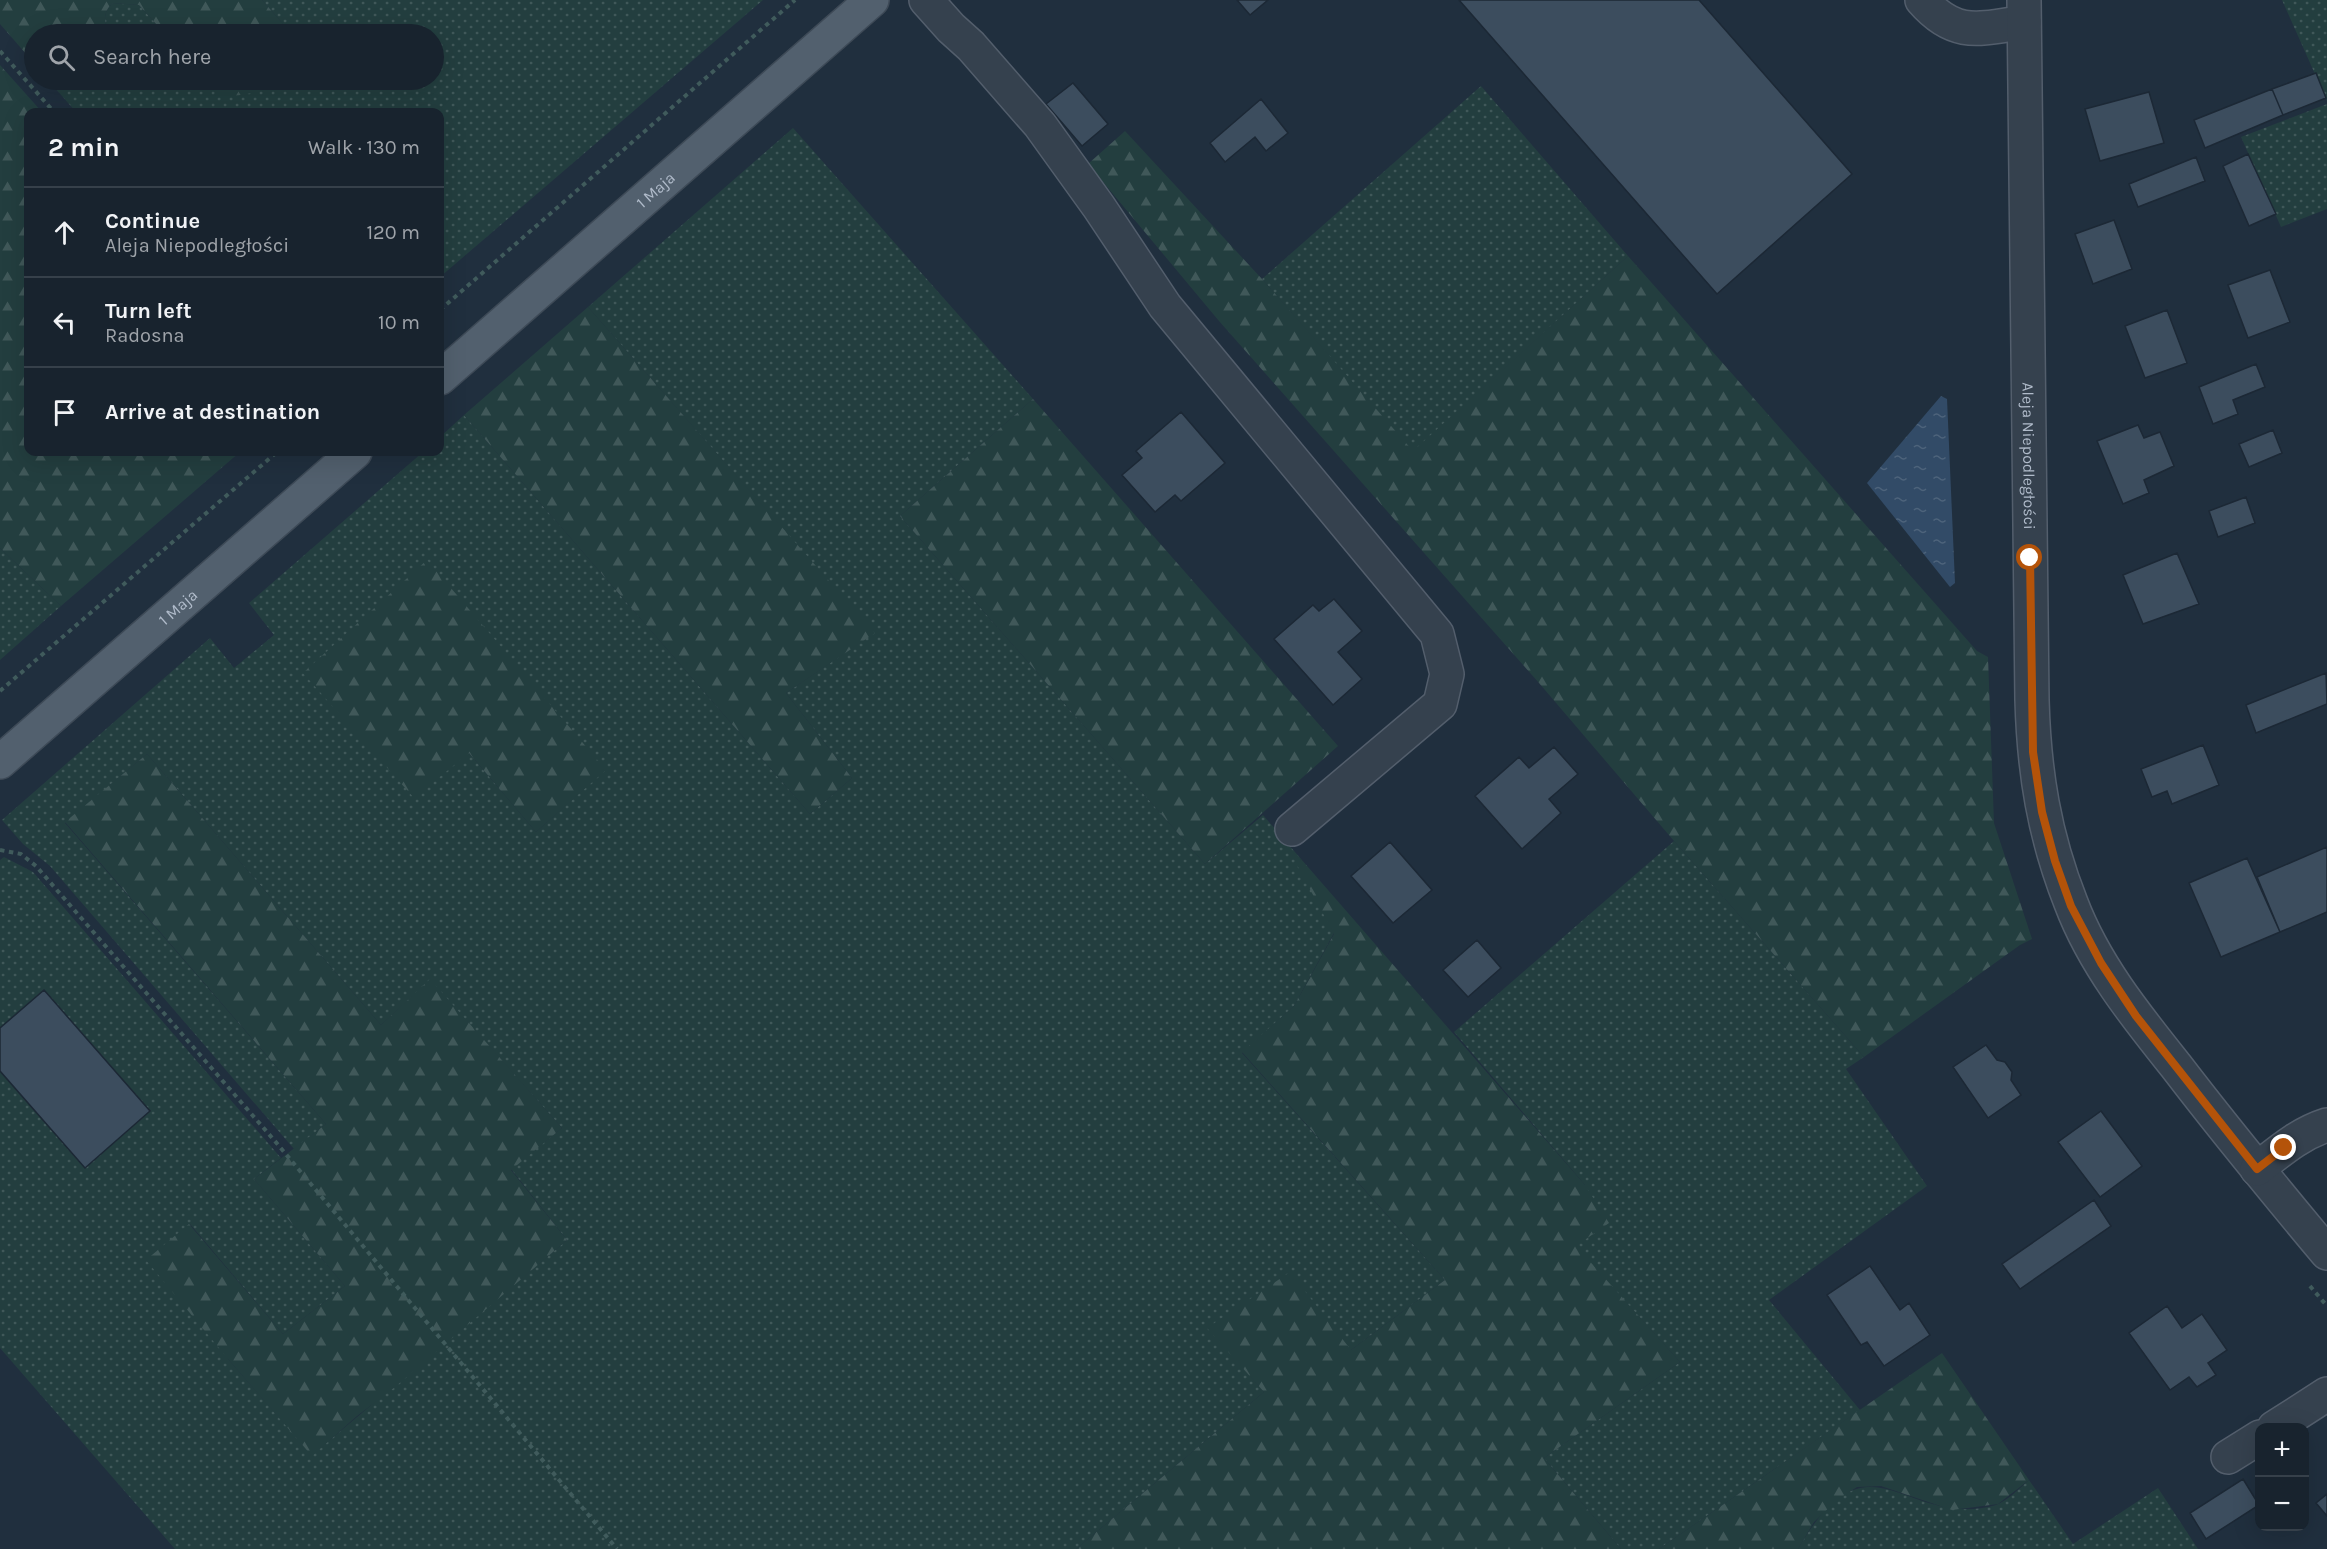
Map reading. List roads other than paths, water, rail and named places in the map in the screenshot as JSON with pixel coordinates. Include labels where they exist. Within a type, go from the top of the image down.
[{"type":"main road","name":"1 Maja","points":[[444,374],[872,0]]},
{"type":"main road","name":"1 Maja","points":[[0,762],[350,456]]},
{"type":"street","points":[[926,0],[971,46],[1040,125],[1166,306],[1437,634],[1447,674],[1440,704],[1292,829]]},
{"type":"street","points":[[1922,0],[1941,19],[1963,29],[2024,11]]},
{"type":"street","name":"Aleja Niepodległości","points":[[2024,11],[2032,710],[2033,752],[2042,812],[2055,861],[2071,906],[2101,963],[2136,1016],[2327,1253]]},
{"type":"street","points":[[2257,1169],[2303,1134],[2327,1125]]},
{"type":"street","points":[[2282,1423],[2327,1394]]},
{"type":"street","points":[[2228,1457],[2255,1440]]},
{"type":"water","points":[[1941,396],[1947,399],[1955,583],[1950,587],[1867,483]]}]
